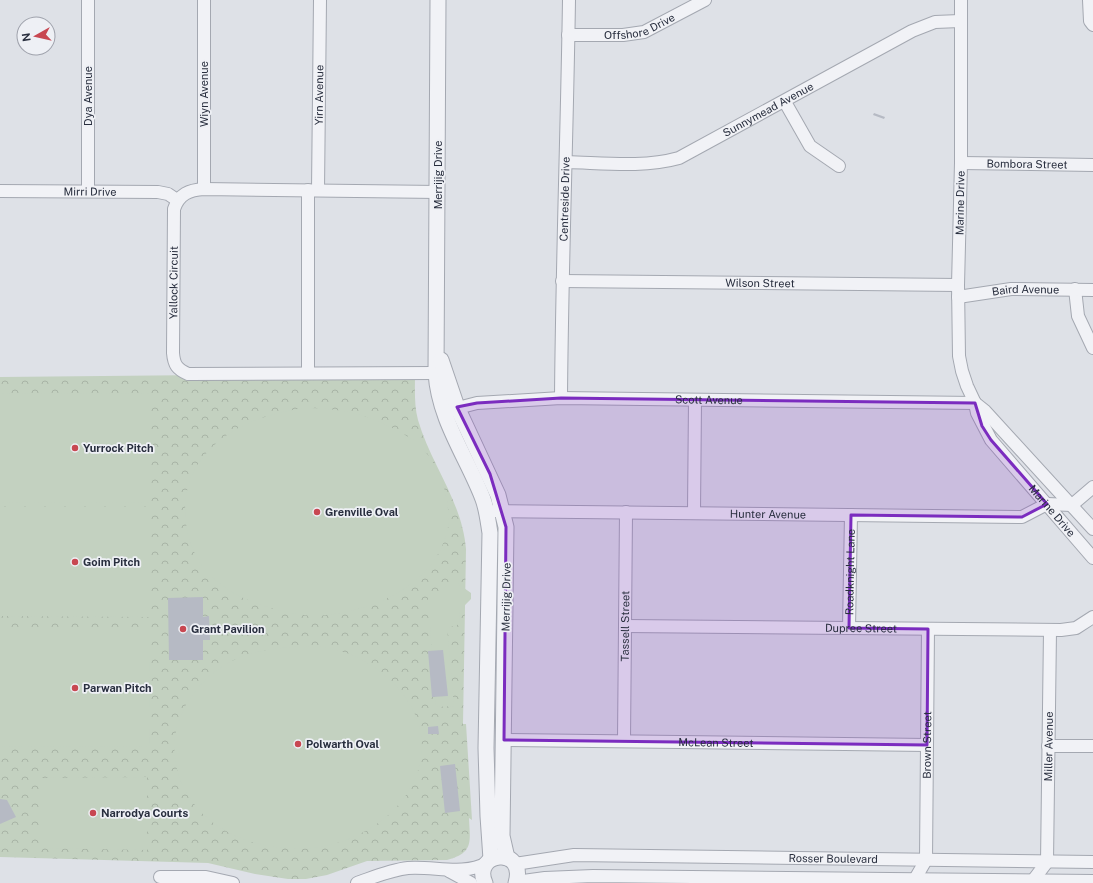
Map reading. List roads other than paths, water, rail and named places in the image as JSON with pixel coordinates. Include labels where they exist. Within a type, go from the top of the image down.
[{"type":"street","name":"Dya Avenue","points":[[88,0],[88,191]]},
{"type":"street","name":"Wiyn Avenue","points":[[204,0],[204,189]]},
{"type":"street","name":"Yirn Avenue","points":[[308,373],[320,0]]},
{"type":"street","name":"Merrijig Drive","points":[[438,0],[438,349],[436,373],[438,390],[490,474],[503,512],[507,539],[502,836],[517,876],[516,883]]},
{"type":"street","name":"Centreside Drive","points":[[561,398],[562,281],[567,162],[568,0]]},
{"type":"street","name":"Offshore Drive","points":[[568,35],[623,35],[644,32],[657,27],[705,0]]},
{"type":"street","name":"Marine Drive","points":[[961,0],[961,163],[958,285],[959,356],[967,386],[975,402],[982,426],[991,440],[1093,558]]},
{"type":"street","points":[[1089,0],[1090,21],[1093,26]]},
{"type":"street","name":"Sunnymead Avenue","points":[[567,162],[643,164],[662,163],[674,160],[693,152],[912,31],[935,22],[960,21]]},
{"type":"street","points":[[785,102],[810,146],[839,166]]},
{"type":"street","name":"Bombora Street","points":[[961,163],[1093,165]]},
{"type":"street","points":[[177,200],[186,192],[204,189],[438,192]]},
{"type":"street","name":"Mirri Drive","points":[[0,191],[158,192],[168,194],[177,200]]},
{"type":"street","name":"Yallock Circuit","points":[[177,200],[174,210],[173,353],[174,363],[178,370],[188,374],[436,373]]},
{"type":"street","name":"Wilson Street","points":[[562,281],[958,285]]},
{"type":"street","name":"Baird Avenue","points":[[958,297],[1011,289],[1093,290]]},
{"type":"street","points":[[1076,289],[1078,316],[1093,348]]},
{"type":"street","name":"Merrijig Drive","points":[[438,349],[451,410],[453,436],[483,500],[490,532],[491,558],[486,748],[489,861],[483,874],[485,883]]},
{"type":"street","name":"Scott Avenue","points":[[451,410],[477,403],[561,398],[975,402]]},
{"type":"street","points":[[694,513],[695,400]]},
{"type":"street","name":"Marine Drive","points":[[975,402],[1093,529]]},
{"type":"street","points":[[1047,504],[1072,505],[1093,486]]},
{"type":"street","name":"Hunter Avenue","points":[[486,511],[1022,517],[1030,515],[1047,504]]},
{"type":"street","name":"Tassell Street","points":[[624,740],[626,512]]},
{"type":"street","name":"Roadknight Lane","points":[[849,628],[851,515]]},
{"type":"street","name":"Dupree Street","points":[[625,626],[1050,630],[1076,628],[1093,617]]},
{"type":"street","name":"Brown Street","points":[[926,860],[928,629]]},
{"type":"street","name":"Miller Avenue","points":[[1047,862],[1050,630]]},
{"type":"street","name":"McLean Street","points":[[504,740],[624,740],[927,745]]},
{"type":"street","points":[[1048,746],[1093,746]]},
{"type":"street","points":[[574,855],[576,880]]},
{"type":"street","name":"Rosser Boulevard","points":[[511,861],[574,855],[1093,862]]},
{"type":"street","points":[[357,883],[384,873],[405,868],[434,867],[469,870],[502,856],[511,861]]},
{"type":"street","points":[[915,881],[926,860]]},
{"type":"street","points":[[1031,882],[1047,862]]},
{"type":"street","points":[[446,869],[471,883]]},
{"type":"street","points":[[160,877],[206,877],[233,883]]},
{"type":"street","name":"Rosser Boulevard","points":[[516,883],[538,878],[576,880],[1093,881]]},
{"type":"place","name":"Yurrock Pitch","points":[[75,448]]},
{"type":"place","name":"Grenville Oval","points":[[317,512]]},
{"type":"place","name":"Goim Pitch","points":[[75,562]]},
{"type":"place","name":"Grant Pavilion","points":[[183,629]]},
{"type":"place","name":"Parwan Pitch","points":[[75,688]]},
{"type":"place","name":"Polwarth Oval","points":[[298,744]]},
{"type":"place","name":"Narrodya Courts","points":[[93,813]]}]
